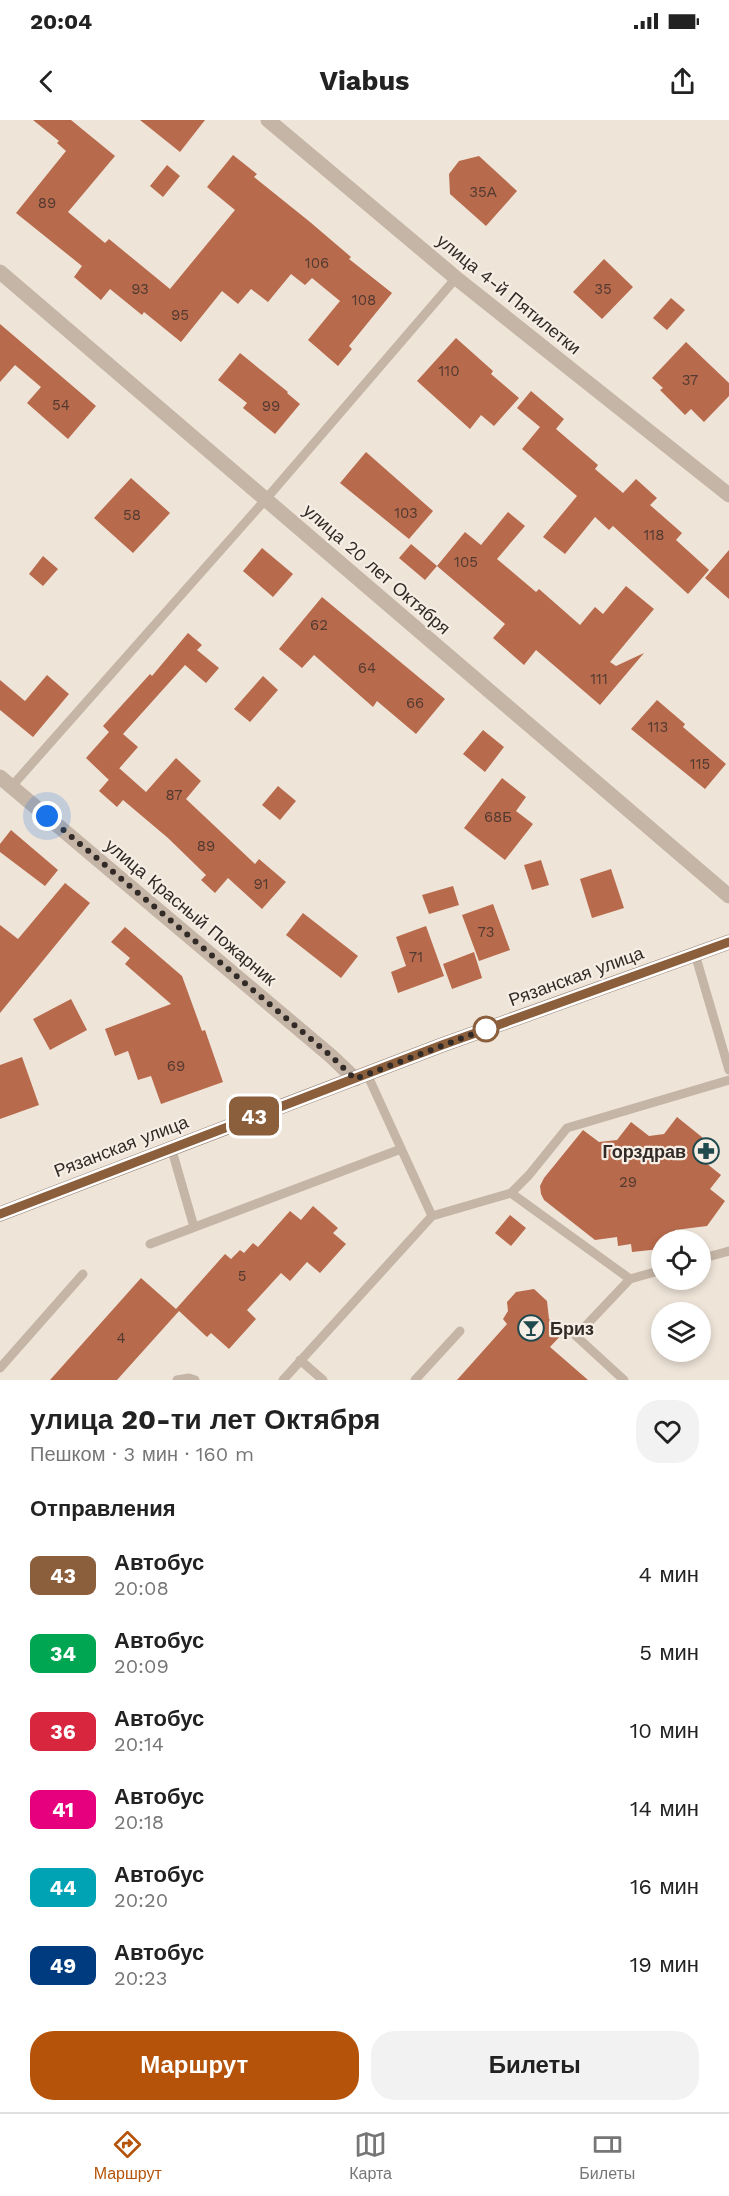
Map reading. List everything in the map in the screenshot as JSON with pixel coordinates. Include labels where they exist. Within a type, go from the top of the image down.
[{"type":"main road","name":"Рязанская улица","points":[[0,1214],[361,1076],[729,942]]},
{"type":"street","name":"улица 4-й Пятилетки","points":[[268,120],[456,278],[729,495]]},
{"type":"street","name":"улица 20 лет Октября","points":[[0,272],[729,896]]},
{"type":"street","name":"улица Красный Пожарник","points":[[6,782],[322,1048],[361,1076]]},
{"type":"lane","points":[[6,782],[266,499],[456,278]]},
{"type":"lane","points":[[695,954],[729,1070]]},
{"type":"lane","points":[[361,1076],[401,1149],[432,1216]]},
{"type":"lane","points":[[283,1380],[432,1216],[511,1193],[567,1128],[729,1080]]},
{"type":"lane","points":[[171,1147],[194,1227]]},
{"type":"lane","points":[[150,1244],[401,1149]]},
{"type":"lane","points":[[511,1193],[630,1279]]},
{"type":"lane","points":[[711,1256],[729,1251]]},
{"type":"lane","points":[[624,1380],[576,1336],[630,1279],[651,1273]]},
{"type":"lane","points":[[0,1368],[83,1274]]},
{"type":"lane","points":[[415,1380],[460,1331]]},
{"type":"lane","points":[[300,1360],[323,1380]]},
{"type":"lane","points":[[177,1380],[189,1378],[195,1380]]},
{"type":"building","points":[[33,120],[71,120],[115,156],[68,212],[105,243],[109,239],[170,289],[235,210],[207,187],[233,155],[257,174],[254,177],[392,293],[349,346],[352,349],[338,366],[308,340],[340,301],[312,278],[305,285],[291,274],[268,302],[251,289],[238,304],[222,291],[181,342],[144,312],[142,315],[110,289],[101,300],[74,277],[82,266],[16,213],[66,151],[57,143],[59,141]]},
{"type":"building","points":[[140,120],[205,120],[180,152]]},
{"type":"building","points":[[479,156],[517,191],[486,226],[450,194],[449,174],[459,161]]},
{"type":"building","points":[[167,165],[180,176],[163,197],[150,186]]},
{"type":"building","points":[[604,259],[633,287],[602,319],[573,292]]},
{"type":"building","points":[[671,298],[685,310],[667,330],[653,318]]},
{"type":"building","points":[[0,324],[96,406],[68,439],[27,403],[41,387],[15,365],[0,382]]},
{"type":"building","points":[[456,338],[493,371],[491,374],[519,398],[494,426],[481,415],[470,429],[417,381]]},
{"type":"building","points":[[686,342],[729,383],[729,396],[704,422],[691,409],[685,415],[660,390],[663,388],[652,378]]},
{"type":"building","points":[[240,353],[300,404],[275,434],[243,408],[247,403],[218,380]]},
{"type":"building","points":[[531,391],[564,419],[556,429],[598,465],[595,469],[623,493],[636,479],[657,498],[650,505],[682,533],[676,540],[709,570],[688,594],[613,526],[609,530],[595,517],[565,554],[543,537],[577,496],[522,449],[540,427],[517,408]]},
{"type":"building","points":[[366,452],[433,511],[409,539],[340,483]]},
{"type":"building","points":[[131,478],[170,513],[133,553],[94,518]]},
{"type":"building","points":[[508,512],[525,526],[497,559],[536,592],[539,589],[580,625],[595,607],[603,614],[626,586],[654,609],[610,662],[616,666],[644,653],[600,705],[536,650],[524,665],[493,638],[505,624],[437,566],[465,532],[481,545]]},
{"type":"building","points":[[411,544],[437,566],[425,580],[399,558]]},
{"type":"building","points":[[262,548],[293,574],[273,597],[243,571]]},
{"type":"building","points":[[729,550],[729,599],[705,578]]},
{"type":"building","points":[[43,556],[58,569],[43,586],[29,574]]},
{"type":"building","points":[[322,597],[445,699],[416,734],[377,701],[373,707],[314,655],[302,668],[279,649]]},
{"type":"building","points":[[188,633],[202,645],[197,650],[219,668],[206,683],[185,665],[123,734],[138,747],[109,780],[86,758],[109,732],[103,726],[150,674],[152,676]]},
{"type":"building","points":[[47,675],[69,694],[33,737],[0,710],[0,680],[25,701]]},
{"type":"building","points":[[263,676],[278,690],[250,722],[234,709]]},
{"type":"building","points":[[657,700],[685,724],[683,727],[726,764],[705,789],[631,729]]},
{"type":"building","points":[[483,730],[504,747],[485,772],[463,754]]},
{"type":"building","points":[[176,758],[201,781],[186,799],[255,864],[259,859],[286,882],[262,909],[228,878],[215,893],[201,880],[206,875],[168,838],[123,800],[117,807],[99,791],[119,768],[146,792]]},
{"type":"building","points":[[502,778],[526,797],[516,811],[533,824],[505,860],[464,828]]},
{"type":"building","points":[[278,786],[296,801],[280,820],[262,805]]},
{"type":"building","points":[[11,830],[58,870],[45,886],[0,852],[0,844]]},
{"type":"building","points":[[541,860],[549,885],[532,890],[524,865]]},
{"type":"building","points":[[611,869],[624,908],[592,918],[580,879]]},
{"type":"building","points":[[65,883],[90,903],[0,1013],[0,925],[18,939]]},
{"type":"building","points":[[453,886],[459,905],[429,914],[422,895]]},
{"type":"building","points":[[493,904],[510,950],[479,961],[462,915]]},
{"type":"building","points":[[303,913],[358,956],[341,978],[286,935]]},
{"type":"building","points":[[426,926],[444,976],[398,993],[391,972],[406,966],[396,937]]},
{"type":"building","points":[[125,927],[182,976],[202,1031],[205,1030],[223,1082],[161,1104],[151,1076],[138,1080],[128,1051],[115,1056],[105,1029],[171,1004],[125,964],[130,958],[111,942]]},
{"type":"building","points":[[474,952],[482,978],[452,989],[443,964]]},
{"type":"building","points":[[71,999],[87,1030],[50,1050],[33,1019]]},
{"type":"building","points":[[22,1057],[39,1105],[0,1119],[0,1065]]},
{"type":"building","points":[[677,1117],[718,1150],[706,1163],[721,1175],[710,1189],[725,1201],[707,1226],[651,1230],[651,1250],[632,1252],[631,1244],[618,1246],[617,1237],[595,1240],[544,1200],[540,1186],[544,1178],[583,1130],[599,1142],[617,1140],[631,1122],[649,1136],[664,1134]]},
{"type":"building","points":[[313,1206],[338,1228],[333,1233],[346,1244],[320,1273],[307,1262],[290,1281],[281,1273],[247,1310],[256,1319],[229,1349],[211,1333],[207,1337],[179,1311],[117,1380],[50,1380],[141,1278],[176,1309],[225,1254],[231,1259],[240,1250],[244,1253],[253,1243],[258,1247],[290,1211],[301,1220]]},
{"type":"building","points":[[510,1215],[526,1228],[511,1246],[495,1233]]},
{"type":"building","points":[[534,1289],[547,1301],[549,1319],[564,1332],[550,1347],[588,1380],[457,1380],[507,1324],[503,1319],[508,1311],[507,1302],[516,1292]]},
{"type":"bus line","name":"43","points":[[0,1214],[442,1045],[729,942]]},
{"type":"place","name":"Горздрав","points":[[706,1151]]},
{"type":"place","name":"Бриз","points":[[531,1328]]},
{"type":"route","points":[[47,816],[331,1056],[355,1079],[486,1029]]}]
